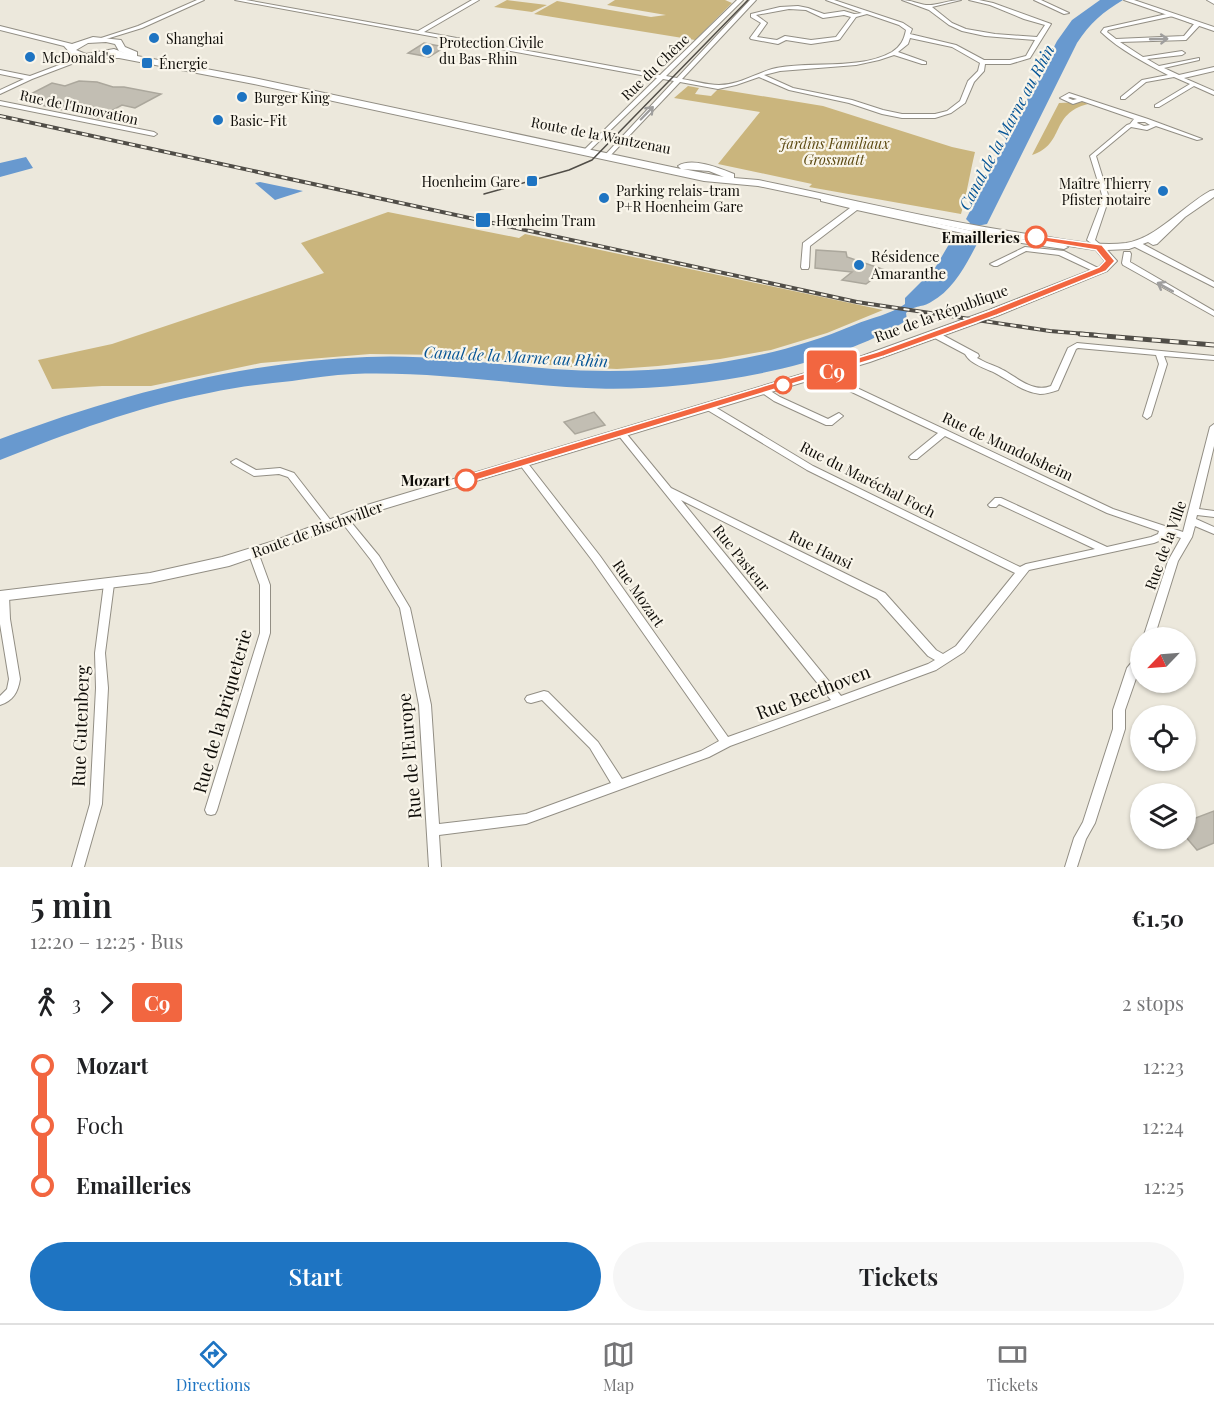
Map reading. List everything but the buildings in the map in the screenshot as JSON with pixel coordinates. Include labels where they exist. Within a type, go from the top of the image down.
[{"type":"main road","points":[[0,28],[67,44],[72,50],[88,56],[105,54],[119,45]]},
{"type":"main road","points":[[27,34],[82,42]]},
{"type":"main road","name":"Route de la Wantzenau","points":[[82,42],[101,39],[119,45],[129,53],[180,66]]},
{"type":"main road","points":[[72,50],[82,42]]},
{"type":"main road","name":"Route de la Wantzenau","points":[[105,54],[180,66],[696,171],[700,178],[718,176],[758,183],[952,227],[1099,251]]},
{"type":"main road","points":[[1099,251],[1127,254],[1158,235],[1214,193]]},
{"type":"main road","name":"Route de la Wantzenau","points":[[987,233],[1099,251]]},
{"type":"main road","points":[[1099,251],[1140,246]]},
{"type":"main road","points":[[1094,270],[1099,251]]},
{"type":"main road","name":"Rue de la République","points":[[764,390],[821,374],[934,334],[1007,307],[1094,270]]},
{"type":"main road","name":"Route de Bischwiller","points":[[2,596],[109,584],[192,570],[254,552],[372,508],[764,390]]},
{"type":"street","points":[[101,39],[140,27],[201,0]]},
{"type":"street","points":[[238,0],[718,87],[778,69],[822,67],[895,54],[924,63]]},
{"type":"street","points":[[419,33],[476,0]]},
{"type":"street","name":"Rue du Chêne","points":[[588,149],[740,0]]},
{"type":"street","name":"Rue du Chêne","points":[[609,153],[753,0]]},
{"type":"street","points":[[829,0],[902,24],[909,29],[910,36],[895,54]]},
{"type":"street","points":[[905,0],[934,9],[952,25],[977,34],[1038,39]]},
{"type":"street","points":[[927,7],[958,0]]},
{"type":"street","points":[[910,36],[954,46],[982,62],[1021,61],[1028,57],[1048,24],[991,4],[972,0]]},
{"type":"street","points":[[1037,0],[1066,14]]},
{"type":"street","points":[[1127,0],[1214,28]]},
{"type":"street","points":[[854,16],[838,38],[811,42],[784,39],[778,42],[753,38],[764,23],[753,16],[754,14],[803,7],[813,9],[823,16],[844,13],[854,16],[869,13]]},
{"type":"street","points":[[1155,7],[1198,24]]},
{"type":"street","points":[[1171,15],[1106,29],[1104,32],[1114,41],[1160,67],[1214,93]]},
{"type":"street","points":[[1114,41],[1183,39],[1198,24]]},
{"type":"street","points":[[119,45],[140,27]]},
{"type":"street","points":[[45,71],[72,50]]},
{"type":"street","points":[[1144,58],[1182,53]]},
{"type":"street","points":[[0,72],[30,78],[88,56]]},
{"type":"street","points":[[1160,67],[1197,59]]},
{"type":"street","points":[[758,75],[791,89],[902,116],[935,116],[949,112],[963,102],[971,81],[981,71],[982,62]]},
{"type":"street","points":[[1124,98],[1144,81],[1214,69]]},
{"type":"street","name":"Rue de l'Innovation","points":[[0,92],[30,78]]},
{"type":"street","points":[[1156,106],[1194,84]]},
{"type":"street","points":[[822,95],[828,87]]},
{"type":"street","points":[[1081,99],[1199,139]]},
{"type":"street","name":"Rue de l'Innovation","points":[[0,103],[154,134]]},
{"type":"street","points":[[1134,125],[1134,121],[1143,120]]},
{"type":"street","points":[[1099,251],[1091,240],[1106,198],[1093,156],[1129,126],[1146,128],[1153,126],[1153,123]]},
{"type":"street","name":"Route de la Wantzenau","points":[[758,183],[769,188],[952,227]]},
{"type":"street","points":[[806,267],[806,245],[856,207]]},
{"type":"street","points":[[1140,246],[1214,285]]},
{"type":"street","points":[[994,264],[1025,249],[1061,254],[1094,270]]},
{"type":"street","points":[[1127,254],[1126,263],[1214,314]]},
{"type":"street","points":[[934,334],[977,362],[1025,387],[1043,392],[1055,388],[1072,348],[1077,345],[1214,358]]},
{"type":"street","points":[[1147,416],[1163,364],[1159,353]]},
{"type":"street","name":"Rue de Mundolsheim","points":[[821,374],[1110,511],[1187,537]]},
{"type":"street","points":[[764,390],[777,399],[829,423],[839,416]]},
{"type":"street","name":"Rue du Maréchal Foch","points":[[706,406],[810,468],[1021,572]]},
{"type":"street","name":"Rue de la Ville","points":[[1152,627],[1173,561],[1187,537],[1214,427]]},
{"type":"street","points":[[914,457],[945,432]]},
{"type":"street","name":"Rue Pasteur","points":[[622,434],[839,701]]},
{"type":"street","name":"Rue de l'Europe","points":[[236,462],[254,473],[280,471],[291,475],[375,558],[405,608],[425,705],[435,867]]},
{"type":"street","name":"Rue Mozart","points":[[523,463],[596,558],[726,743]]},
{"type":"street","name":"Rue Hansi","points":[[668,490],[881,596],[932,652],[943,659]]},
{"type":"street","points":[[993,505],[998,500],[1106,550]]},
{"type":"street","points":[[1193,516],[1213,514],[1213,530]]},
{"type":"street","points":[[1193,516],[1213,530]]},
{"type":"street","points":[[1021,572],[1026,567],[1154,540],[1162,536],[1164,529]]},
{"type":"street","name":"Rue de la Briqueterie","points":[[211,810],[265,633],[265,585],[254,552]]},
{"type":"street","name":"Rue Beethoven","points":[[434,830],[526,819],[705,754],[726,743],[932,667],[960,649],[1021,572]]},
{"type":"street","name":"Rue Gutenberg","points":[[78,867],[96,804],[102,688],[100,653],[109,584]]},
{"type":"street","points":[[0,701],[12,692],[14,680],[2,610],[2,596]]},
{"type":"street","points":[[1071,867],[1080,838],[1089,823],[1119,729],[1119,710],[1130,677]]},
{"type":"street","points":[[531,699],[544,695],[594,745],[618,784]]},
{"type":"green space","points":[[507,0],[547,5],[532,12],[494,7]]},
{"type":"green space","points":[[615,0],[725,0],[732,3],[695,40],[534,14],[557,1],[651,17],[666,15],[607,5]]},
{"type":"green space","name":"Jardins Familiaux Grossmatt","points":[[688,86],[699,88],[695,94],[711,96],[718,89],[823,106],[952,147],[975,152],[961,214],[809,187],[812,184],[718,164],[760,112],[674,98]]},
{"type":"green space","points":[[1083,102],[1088,104],[1068,115],[1050,144],[1032,155],[1059,103]]},
{"type":"green space","points":[[388,212],[519,238],[525,234],[883,310],[827,333],[771,350],[720,359],[617,369],[448,355],[370,354],[261,363],[151,386],[52,389],[38,360],[112,344],[324,273],[301,243]]},
{"type":"water","points":[[1100,0],[1123,0],[1097,18],[1077,43],[987,224],[977,226],[974,234],[980,238],[960,274],[940,296],[928,304],[910,310],[906,313],[907,320],[875,338],[837,353],[796,365],[752,375],[664,387],[586,388],[411,374],[338,375],[250,386],[182,399],[129,413],[0,460],[0,439],[45,423],[180,383],[272,366],[319,360],[390,356],[591,371],[668,369],[706,365],[782,350],[893,311],[905,304],[905,298],[935,268],[955,234],[965,232],[970,223],[966,219],[1057,41],[1072,20]]},
{"type":"water","points":[[26,157],[33,168],[0,177],[0,163]]},
{"type":"water","points":[[260,182],[303,191],[275,200],[255,183]]},
{"type":"tram line","points":[[484,194],[569,170],[592,160],[748,0]]},
{"type":"railway","points":[[0,116],[857,302],[1050,331],[1098,335]]},
{"type":"railway","points":[[1080,334],[1214,345]]},
{"type":"bus line","name":"C9","points":[[466,480],[880,354],[993,313],[1102,269],[1111,261],[1099,247],[1036,237]]},
{"type":"place","name":"Shanghai","points":[[154,38]]},
{"type":"place","name":"Protection Civile du Bas-Rhin","points":[[427,50]]},
{"type":"place","name":"McDonald's","points":[[30,57]]},
{"type":"place","name":"Énergie","points":[[147,63]]},
{"type":"place","name":"Burger King","points":[[242,97]]},
{"type":"place","name":"Basic-Fit","points":[[218,120]]},
{"type":"place","name":"Hoenheim Gare","points":[[532,181]]},
{"type":"place","name":"Maître Thierry Pfister notaire","points":[[1163,191]]},
{"type":"place","name":"Parking relais-tram P+R Hoenheim Gare","points":[[604,198]]},
{"type":"place","name":"Hœnheim Tram","points":[[483,220]]},
{"type":"place","name":"Emailleries","points":[[1036,237]]},
{"type":"place","name":"Résidence Amaranthe","points":[[859,265]]},
{"type":"place","name":"Mozart","points":[[466,480]]},
{"type":"water label","name":"Canal de la Marne au Rhin","points":[[1006,127]]},
{"type":"water label","name":"Canal de la Marne au Rhin","points":[[516,356]]}]
